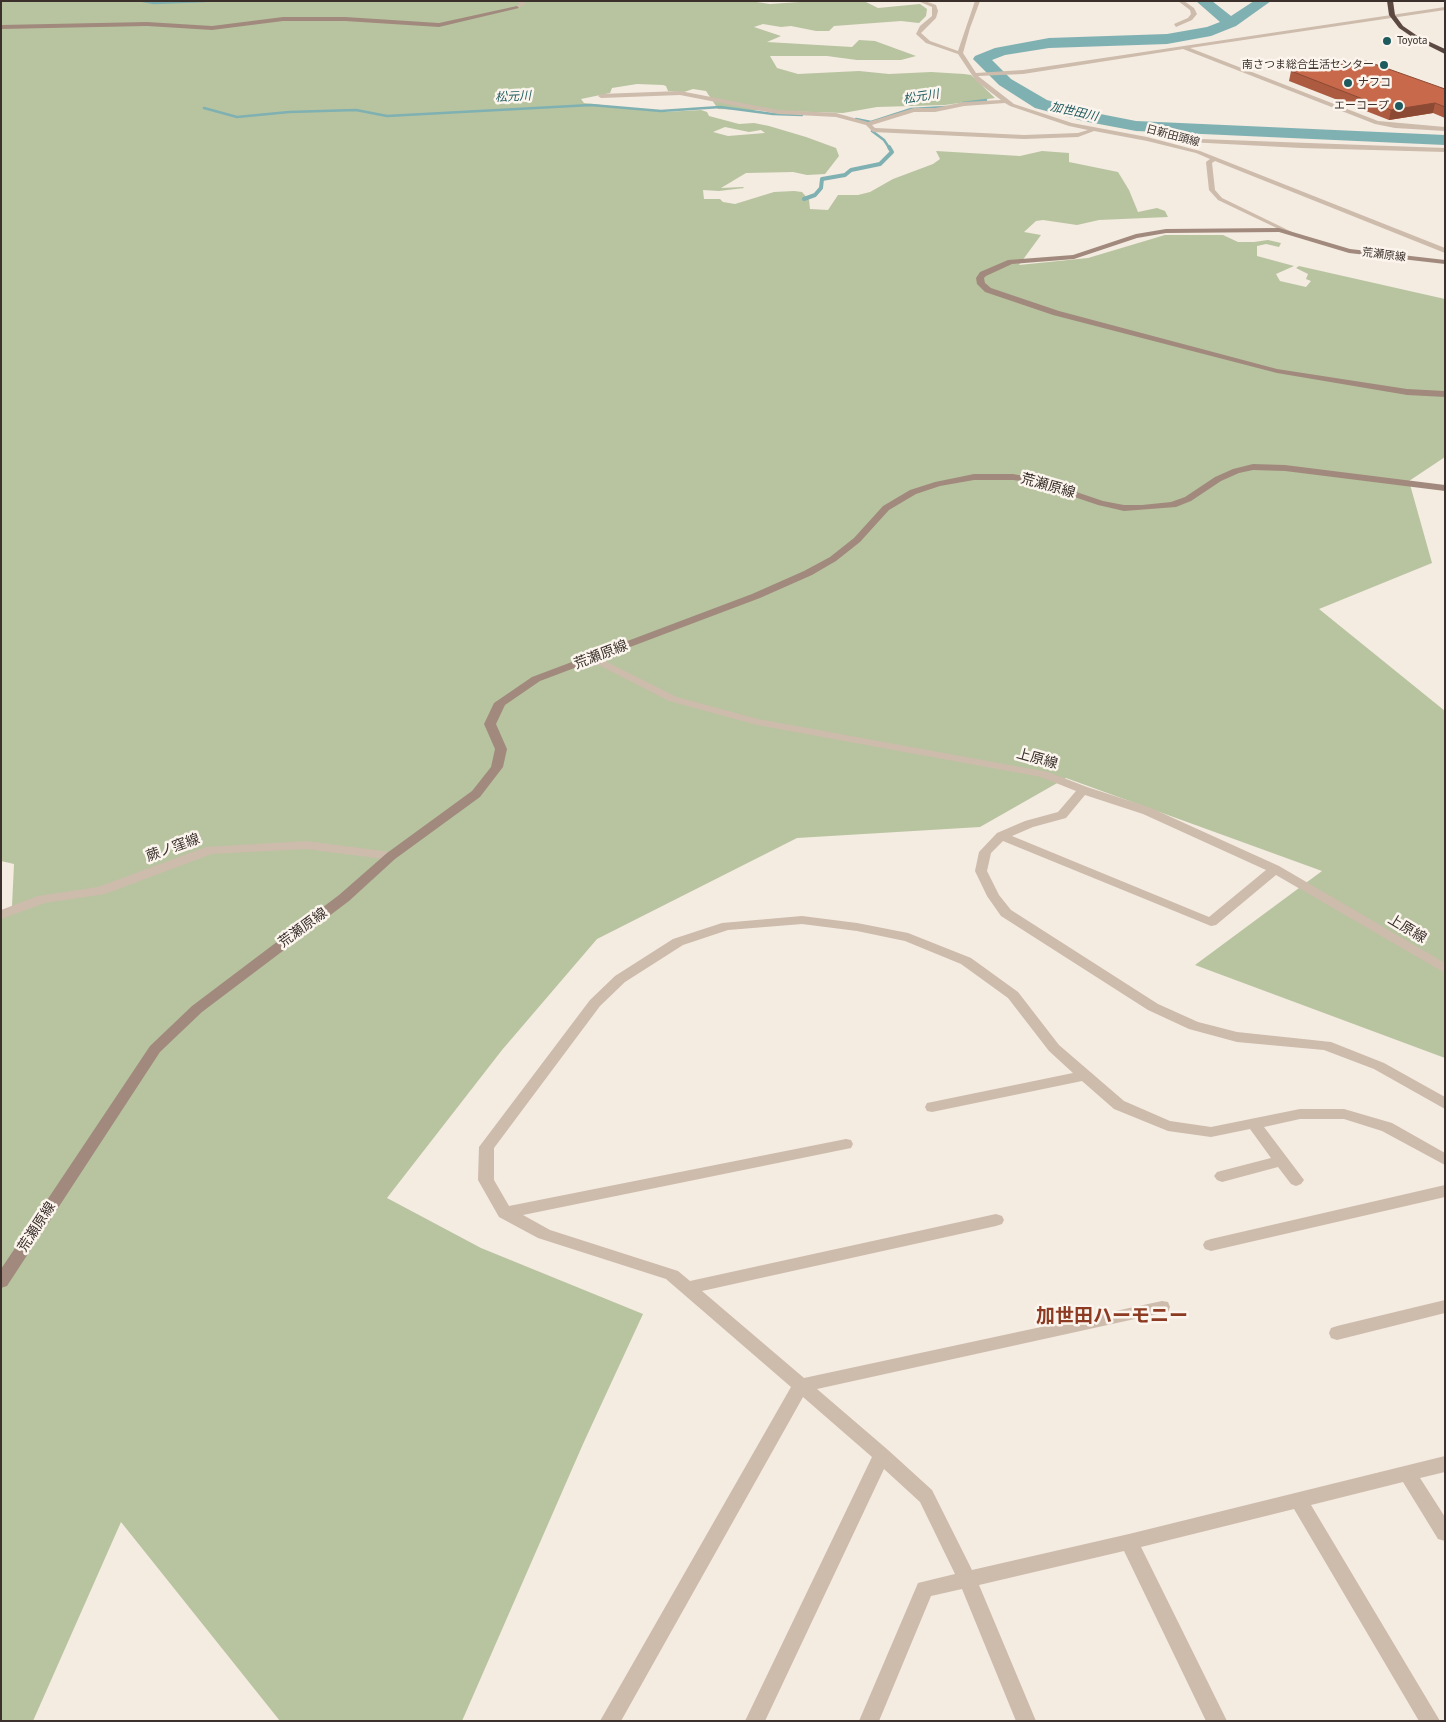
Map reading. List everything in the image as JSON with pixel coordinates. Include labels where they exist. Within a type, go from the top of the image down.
[{"type":"highway","points":[[1390,1],[1392,15],[1397,23],[1445,52]]},
{"type":"street","points":[[920,1],[934,6],[935,11],[934,17],[918,33],[928,42],[960,54],[967,28],[978,1]]},
{"type":"street","points":[[1176,25],[1194,14],[1192,9],[1180,1]]},
{"type":"street","points":[[1,27],[147,24],[212,28],[283,19],[345,19],[439,25],[517,4]]},
{"type":"street","points":[[1425,4],[1443,9]]},
{"type":"street","points":[[977,75],[1022,72],[1392,15],[1443,9]]},
{"type":"street","points":[[1185,48],[1376,123],[1445,129]]},
{"type":"street","name":"日新田頭線","points":[[960,54],[977,75],[1006,101],[1036,115],[1093,130],[1146,139],[1214,159],[1445,251]]},
{"type":"street","points":[[601,96],[658,93],[680,94],[778,112],[836,116],[868,124],[914,110],[935,110],[964,104],[1006,101]]},
{"type":"street","points":[[868,124],[874,130],[1024,137],[1078,135],[1093,130]]},
{"type":"street","points":[[1146,139],[1445,150]]},
{"type":"street","points":[[1214,159],[1209,162],[1212,190],[1220,199],[1289,232]]},
{"type":"street","name":"荒瀬原線","points":[[1445,262],[1349,251],[1289,232],[1252,229],[1166,231],[1136,236],[1074,257],[1011,262],[988,271],[980,278],[981,284],[988,290],[1056,313],[1277,371],[1407,392],[1445,394]]},
{"type":"street","name":"荒瀬原線","points":[[1,1282],[155,1049],[197,1009],[344,898],[390,856],[476,794],[497,767],[502,750],[490,724],[500,703],[536,679],[756,596],[808,573],[833,559],[857,540],[886,508],[914,492],[959,479],[1013,477],[1032,480],[1101,503],[1124,508],[1173,505],[1188,499],[1218,479],[1236,471],[1253,467],[1284,468],[1445,488]]},
{"type":"street","name":"上原線","points":[[593,658],[673,699],[757,722],[1044,774],[1083,790],[1147,811],[1276,869],[1445,969]]},
{"type":"street","points":[[1083,790],[1062,815],[1029,824],[1001,836],[985,852],[981,871],[993,896],[1006,913],[1153,1007],[1194,1026],[1238,1037],[1326,1045],[1379,1066],[1445,1104]]},
{"type":"street","points":[[1001,836],[1212,922],[1276,869]]},
{"type":"street","name":"蕨ノ窪線","points":[[1,915],[44,899],[100,891],[210,850],[306,845],[390,856]]},
{"type":"street","points":[[1026,1721],[968,1580],[926,1496],[882,1455],[672,1275],[544,1234],[506,1213],[486,1180],[487,1147],[595,1003],[620,979],[678,942],[727,926],[802,920],[908,936],[966,961],[1013,995],[1054,1048],[1118,1105],[1168,1126],[1211,1132],[1300,1114],[1344,1114],[1387,1127],[1445,1160]]},
{"type":"street","points":[[932,1107],[1086,1076]]},
{"type":"street","points":[[1253,1123],[1296,1180]]},
{"type":"street","points":[[506,1213],[846,1144]]},
{"type":"street","points":[[1222,1176],[1282,1161]]},
{"type":"street","points":[[1211,1245],[1445,1191]]},
{"type":"street","points":[[686,1288],[996,1220]]},
{"type":"street","points":[[1337,1333],[1445,1306]]},
{"type":"street","points":[[610,1721],[800,1386],[1162,1307]]},
{"type":"street","points":[[755,1721],[882,1455]]},
{"type":"street","points":[[869,1721],[925,1589],[1129,1542],[1445,1464]]},
{"type":"street","points":[[1406,1474],[1445,1533]]},
{"type":"street","points":[[1299,1501],[1430,1721]]},
{"type":"street","points":[[1129,1542],[1217,1721]]},
{"type":"green space","points":[[1,1],[750,1],[770,4],[814,1],[864,1],[878,8],[920,4],[927,9],[926,16],[919,23],[901,21],[834,26],[829,31],[763,24],[754,27],[781,36],[767,42],[852,47],[859,40],[875,41],[916,56],[901,60],[857,60],[827,56],[770,56],[777,68],[798,74],[859,71],[889,74],[931,72],[964,74],[971,75],[995,98],[945,105],[877,107],[843,113],[718,109],[706,91],[693,89],[684,92],[668,91],[666,86],[663,85],[637,84],[612,88],[610,93],[581,99],[584,103],[664,112],[701,110],[707,112],[709,116],[739,124],[754,123],[806,137],[836,148],[839,156],[825,174],[807,175],[793,172],[746,173],[721,188],[744,188],[719,191],[703,190],[704,199],[720,199],[723,202],[735,204],[774,192],[794,191],[802,192],[809,200],[810,209],[828,210],[838,195],[858,195],[870,192],[893,179],[933,164],[940,159],[936,151],[1020,156],[1042,151],[1069,153],[1069,162],[1118,172],[1129,190],[1138,212],[1157,208],[1165,211],[1168,217],[1099,220],[1077,225],[1043,220],[1036,221],[1024,232],[1041,235],[1019,265],[1088,258],[1165,235],[1223,235],[1238,242],[1268,240],[1281,243],[1279,247],[1266,244],[1257,246],[1257,256],[1294,266],[1276,274],[1280,281],[1306,287],[1311,281],[1306,279],[1308,274],[1296,268],[1299,266],[1445,299],[1445,457],[1409,481],[1432,563],[1319,609],[1445,711],[1445,1058],[1195,965],[1322,871],[1066,778],[980,827],[797,838],[597,939],[502,1050],[387,1198],[481,1248],[643,1314],[583,1444],[462,1721],[280,1721],[121,1522],[33,1721],[1,1721],[1,912],[12,906],[14,864],[1,861]],"holes":[[[725,127],[749,132],[761,130],[765,133],[728,136],[713,132]]]},
{"type":"building","points":[[1366,61],[1445,89],[1445,107],[1435,103],[1391,110],[1291,71]]},
{"type":"waterway","points":[[143,1],[154,3],[205,1]]},
{"type":"waterway","points":[[1203,1],[1231,23]]},
{"type":"waterway","name":"加世田川","points":[[1231,23],[1264,1]]},
{"type":"waterway","name":"加世田川","points":[[1231,23],[1211,31],[1167,39],[1049,43],[1001,51],[981,59],[1005,82],[1041,104],[1083,116],[1136,126],[1445,140]]},
{"type":"waterway","name":"松元川","points":[[963,103],[986,100]]},
{"type":"waterway","name":"松元川","points":[[204,108],[237,117],[289,112],[356,110],[387,116],[591,105],[661,111],[720,107],[773,114],[802,115]]},
{"type":"waterway","name":"松元川","points":[[856,119],[871,122],[911,109],[946,107]]},
{"type":"waterway","points":[[872,131],[884,140],[890,149]]},
{"type":"waterway","points":[[804,199],[815,195],[821,188],[822,179],[845,175],[851,170],[880,164],[892,152],[889,147]]},
{"type":"place","name":"Toyota","points":[[1387,41]]},
{"type":"place","name":"南さつま総合生活センター","points":[[1384,65]]},
{"type":"place","name":"ナフコ","points":[[1348,83]]},
{"type":"place","name":"エーコープ","points":[[1399,106]]},
{"type":"district","name":"加世田ハーモニー","points":[[1112,1317]]}]
